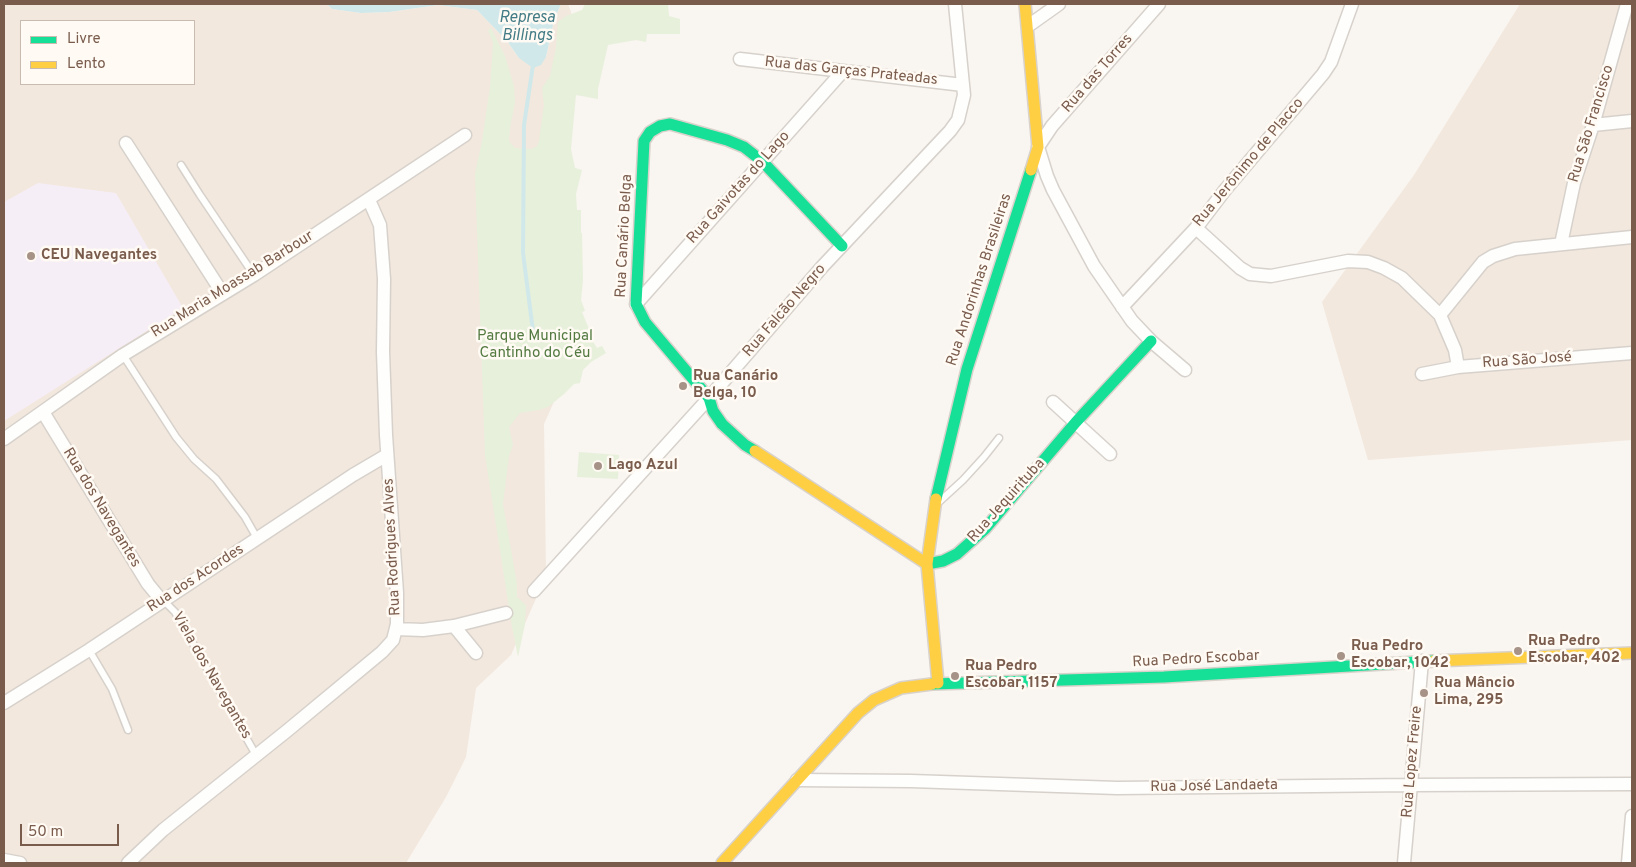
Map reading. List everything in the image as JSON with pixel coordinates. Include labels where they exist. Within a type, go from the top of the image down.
[{"type":"street","name":"Rua Falcão Negro","points":[[534,591],[709,398],[842,246],[950,131],[958,120],[964,96],[955,4]]},
{"type":"street","name":"Rua Andorinhas Brasileiras","points":[[938,683],[927,564],[934,506],[967,369],[1038,147],[1025,4]]},
{"type":"street","points":[[1028,26],[1059,4]]},
{"type":"street","name":"Rua das Torres","points":[[1038,147],[1047,132],[1159,4]]},
{"type":"street","name":"Rua Jerônimo de Placco","points":[[1122,306],[1196,228],[1225,190],[1323,74],[1331,62],[1352,4]]},
{"type":"street","name":"Rua São Francisco","points":[[1561,244],[1574,183],[1593,125],[1627,4]]},
{"type":"street","name":"Rua das Garças Prateadas","points":[[740,59],[963,85]]},
{"type":"street","name":"Rua Gaivotas do Lago","points":[[636,304],[843,71]]},
{"type":"street","points":[[1593,125],[1632,121]]},
{"type":"street","name":"Rua Canário Belga","points":[[842,246],[762,161],[744,148],[727,140],[670,124],[660,126],[650,132],[644,141],[636,304],[645,322],[709,398],[722,424],[754,453],[927,564]]},
{"type":"street","name":"Rua Maria Moassab Barbour","points":[[4,439],[123,355],[254,275],[465,135]]},
{"type":"street","points":[[126,142],[223,294]]},
{"type":"street","points":[[1038,147],[1053,190],[1094,266],[1132,321],[1151,341],[1184,370]]},
{"type":"street","name":"Rua Rodrigues Alves","points":[[128,863],[162,830],[382,652],[393,640],[396,629],[397,593],[387,455],[382,256],[380,225],[369,200]]},
{"type":"street","points":[[1196,228],[1240,268],[1250,274],[1271,276],[1348,261],[1368,262],[1384,268],[1402,278],[1440,314],[1455,350],[1458,367]]},
{"type":"street","points":[[1440,314],[1484,262],[1494,256],[1515,249],[1632,237]]},
{"type":"street","name":"Rua Jequirituba","points":[[927,564],[942,561],[957,554],[985,529],[1076,422],[1151,341]]},
{"type":"street","name":"Rua São José","points":[[1422,374],[1458,367],[1632,353]]},
{"type":"street","points":[[1053,402],[1110,454]]},
{"type":"street","name":"Rua dos Navegantes","points":[[43,412],[148,584],[162,601]]},
{"type":"street","name":"Rua dos Acordes","points":[[4,702],[89,650],[353,475],[387,455]]},
{"type":"street","points":[[396,629],[423,630],[454,626],[506,612]]},
{"type":"street","points":[[454,626],[476,654]]},
{"type":"street","name":"Rua Pedro Escobar","points":[[722,863],[858,714],[874,700],[901,688],[938,683],[1164,677],[1422,662],[1632,653]]},
{"type":"street","name":"Rua Lopez Freire","points":[[1404,863],[1422,662]]},
{"type":"street","name":"Rua José Landaeta","points":[[797,780],[911,781],[1117,788],[1412,784],[1632,784]]},
{"type":"street","points":[[1628,863],[1632,816]]},
{"type":"street","points":[[4,860],[20,863]]},
{"type":"lane","points":[[181,165],[254,275]]},
{"type":"lane","points":[[123,355],[176,437],[194,459],[216,479],[245,517],[257,538]]},
{"type":"lane","points":[[934,506],[963,480],[998,438]]},
{"type":"lane","name":"Viela dos Navegantes","points":[[162,601],[175,612],[256,755]]},
{"type":"lane","points":[[89,650],[112,689],[128,730]]},
{"type":"shaded area","points":[[4,4],[327,4],[332,9],[361,13],[389,12],[438,5],[477,10],[507,41],[519,58],[546,57],[554,20],[561,4],[568,4],[576,43],[555,199],[570,366],[544,424],[546,576],[511,655],[476,688],[466,757],[446,797],[406,863],[4,863]]},
{"type":"shaded area","points":[[1520,4],[1632,4],[1632,440],[1368,460],[1322,302],[1414,175]]},
{"type":"shaded area","points":[[38,183],[116,193],[183,308],[4,421],[4,202]]},
{"type":"green space","name":"Parque Municipal Cantinho do Céu","points":[[585,4],[668,4],[669,16],[680,19],[680,34],[647,34],[646,42],[636,40],[608,45],[598,89],[598,99],[576,95],[571,149],[575,168],[582,170],[576,194],[577,210],[581,210],[583,280],[581,300],[585,311],[582,312],[589,329],[586,330],[597,348],[602,346],[606,353],[591,362],[583,370],[580,383],[574,384],[548,407],[520,413],[509,427],[513,445],[509,456],[503,504],[517,584],[517,597],[526,605],[525,624],[518,657],[485,455],[475,174],[490,87],[493,43],[488,30],[491,28],[505,56],[514,86],[515,102],[509,141],[515,148],[532,149],[537,146],[539,141],[544,105],[542,88],[550,76],[556,47],[558,22],[566,16],[582,10]]},
{"type":"green space","name":"Lago Azul","points":[[579,452],[619,455],[618,479],[577,477]]},
{"type":"water","name":"Represa Billings","points":[[327,4],[561,4],[554,20],[546,57],[541,65],[533,68],[519,58],[507,41],[477,10],[438,5],[389,12],[361,13],[332,9]]},
{"type":"waterway","points":[[533,65],[524,125],[523,253],[533,331]]},
{"type":"traffic: fast","points":[[755,451],[745,445],[722,424],[713,411],[709,398],[645,322],[636,304],[644,141],[650,132],[660,126],[670,124],[727,140],[744,147],[762,161],[842,246]]},
{"type":"traffic: fast","points":[[936,499],[967,369],[1031,170]]},
{"type":"traffic: fast","points":[[927,564],[943,561],[957,554],[985,529],[1076,422],[1151,341]]},
{"type":"traffic: fast","points":[[932,684],[1164,677],[1434,661]]},
{"type":"traffic: slow","points":[[1025,4],[1038,147],[1031,170]]},
{"type":"traffic: slow","points":[[755,451],[927,564]]},
{"type":"traffic: slow","points":[[936,499],[927,564],[938,683]]},
{"type":"traffic: slow","points":[[1434,661],[1632,653]]},
{"type":"traffic: slow","points":[[722,863],[858,713],[874,700],[901,688],[932,684]]},
{"type":"place","name":"CEU Navegantes","points":[[31,256]]},
{"type":"place","name":"Rua Canário Belga, 10","points":[[683,386]]},
{"type":"place","name":"Lago Azul","points":[[598,466]]},
{"type":"place","name":"Rua Pedro Escobar, 402","points":[[1518,651]]},
{"type":"place","name":"Rua Pedro Escobar, 1042","points":[[1341,656]]},
{"type":"place","name":"Rua Pedro Escobar, 1157","points":[[955,676]]},
{"type":"place","name":"Rua Mâncio Lima, 295","points":[[1424,693]]}]
